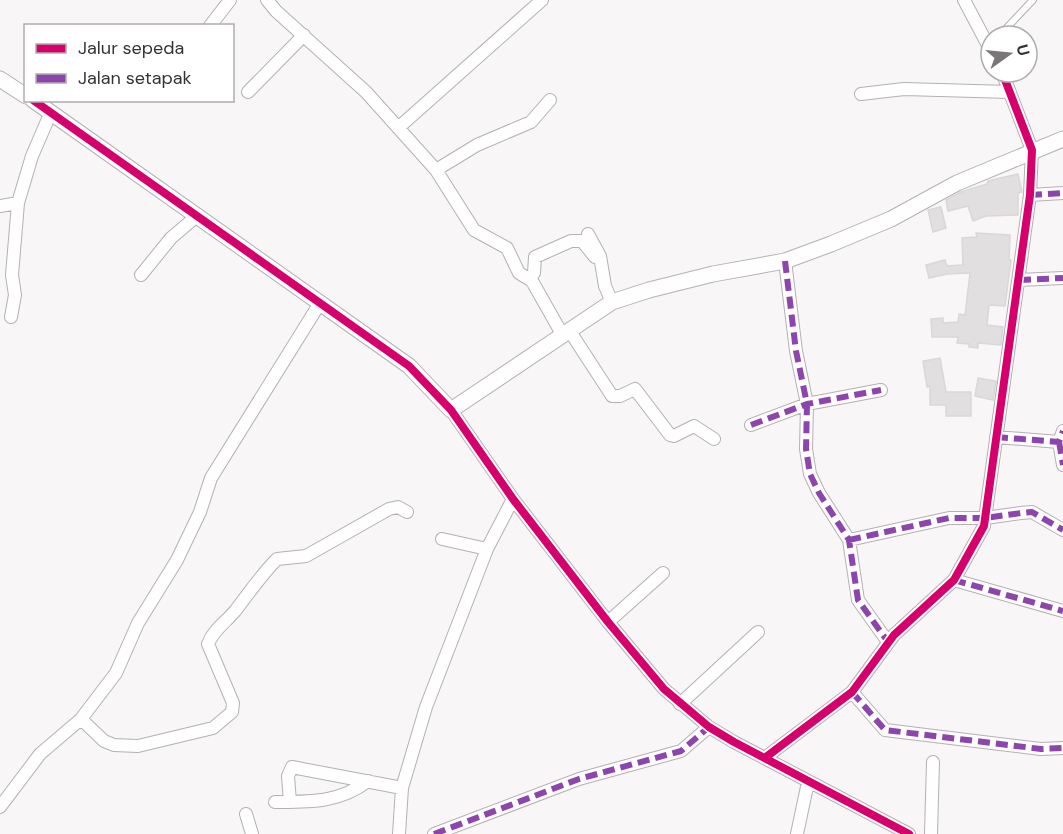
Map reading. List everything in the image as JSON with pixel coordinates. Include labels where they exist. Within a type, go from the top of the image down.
[{"type":"street","points":[[212,24],[230,0]]},
{"type":"street","points":[[267,0],[276,11],[366,92],[436,170],[474,230],[507,248],[519,273],[530,279],[612,396],[620,396],[635,389],[670,435],[674,436],[694,426],[714,439]]},
{"type":"street","points":[[398,128],[542,0]]},
{"type":"street","points":[[963,0],[979,28]]},
{"type":"street","points":[[249,92],[304,35]]},
{"type":"street","points":[[0,79],[24,95]]},
{"type":"street","points":[[766,757],[852,692],[888,642],[954,579],[984,526],[1030,195],[1032,150],[1007,84]]},
{"type":"street","points":[[861,94],[904,89],[1010,92]]},
{"type":"street","points":[[436,170],[477,145],[531,122],[550,100]]},
{"type":"street","points":[[36,102],[409,366],[451,410],[513,499],[608,622],[664,689],[680,704],[709,727],[905,833]]},
{"type":"street","points":[[10,317],[15,295],[12,275],[18,203],[32,156],[51,112]]},
{"type":"street","points":[[451,410],[495,383],[612,302],[702,277],[785,261],[891,219],[957,183],[1063,139]]},
{"type":"street","points":[[1030,195],[1063,193]]},
{"type":"street","points":[[0,206],[18,203]]},
{"type":"street","points":[[141,275],[171,238],[198,215]]},
{"type":"street","points":[[588,234],[600,256],[605,286],[612,302]]},
{"type":"street","points":[[530,279],[534,273],[535,257],[571,241],[582,241],[593,255],[600,256]]},
{"type":"street","points":[[785,261],[796,351],[807,404],[806,449],[810,474],[819,493],[849,540],[856,596],[888,642]]},
{"type":"street","points":[[1019,280],[1063,278]]},
{"type":"street","points":[[0,807],[40,754],[81,719],[116,673],[138,623],[177,560],[200,512],[211,478],[320,303]]},
{"type":"street","points":[[751,425],[807,404],[882,390]]},
{"type":"street","points":[[996,437],[1061,437],[1063,465]]},
{"type":"street","points":[[399,834],[402,788],[426,707],[487,549],[513,499]]},
{"type":"street","points":[[81,719],[104,741],[124,747],[213,728],[232,712],[233,703],[208,644],[211,636],[234,612],[259,578],[277,559],[306,556],[389,509],[398,507],[407,512]]},
{"type":"street","points":[[849,540],[949,518],[985,518],[1032,513],[1063,530]]},
{"type":"street","points":[[442,539],[487,549]]},
{"type":"street","points":[[608,622],[663,573]]},
{"type":"street","points":[[954,579],[1063,611]]},
{"type":"street","points":[[680,704],[758,632]]},
{"type":"street","points":[[852,692],[885,730],[1041,749],[1063,748]]},
{"type":"street","points":[[434,834],[579,779],[681,751],[709,727]]},
{"type":"street","points":[[931,834],[933,762]]},
{"type":"street","points":[[290,802],[288,782],[292,767],[402,788]]},
{"type":"street","points":[[275,802],[316,802],[338,798],[368,781]]},
{"type":"street","points":[[797,834],[808,782]]},
{"type":"street","points":[[246,814],[252,834]]},
{"type":"lane","points":[[1010,24],[1033,0]]},
{"type":"building","points":[[1018,174],[1022,192],[1018,193],[1018,215],[986,216],[973,221],[968,206],[948,211],[946,200],[961,192],[987,184],[988,181]]},
{"type":"building","points":[[941,207],[946,228],[933,232],[928,210]]},
{"type":"building","points":[[976,233],[1010,235],[1009,260],[1011,260],[1005,306],[989,305],[987,325],[1003,327],[1001,345],[978,343],[978,348],[969,347],[969,344],[957,343],[958,337],[932,337],[931,319],[943,318],[943,323],[958,322],[959,314],[965,315],[970,273],[929,278],[926,265],[945,260],[947,266],[963,265],[962,238],[977,237]]},
{"type":"building","points":[[940,358],[946,392],[971,392],[971,416],[946,416],[946,405],[930,405],[930,386],[927,387],[923,361]]},
{"type":"building","points":[[978,378],[996,381],[993,400],[975,396]]},
{"type":"marked path","points":[[1030,195],[1063,193]]},
{"type":"marked path","points":[[785,261],[796,351],[807,404],[806,449],[810,474],[819,493],[849,540],[858,600],[888,642]]},
{"type":"marked path","points":[[1019,280],[1063,278]]},
{"type":"marked path","points":[[751,425],[807,404],[881,390]]},
{"type":"marked path","points":[[996,437],[1059,442],[1063,431]]},
{"type":"marked path","points":[[1059,442],[1063,465]]},
{"type":"marked path","points":[[849,540],[949,518],[985,518],[1032,512],[1063,530]]},
{"type":"marked path","points":[[954,580],[1063,611]]},
{"type":"marked path","points":[[852,692],[885,730],[1041,749],[1063,748]]},
{"type":"marked path","points":[[434,834],[579,779],[681,751],[709,727]]},
{"type":"cycle path","points":[[766,757],[852,692],[894,635],[954,580],[984,526],[1030,195],[1032,150],[1007,84]]},
{"type":"cycle path","points":[[36,102],[409,366],[451,410],[513,499],[608,622],[664,689],[709,727],[909,834]]}]
